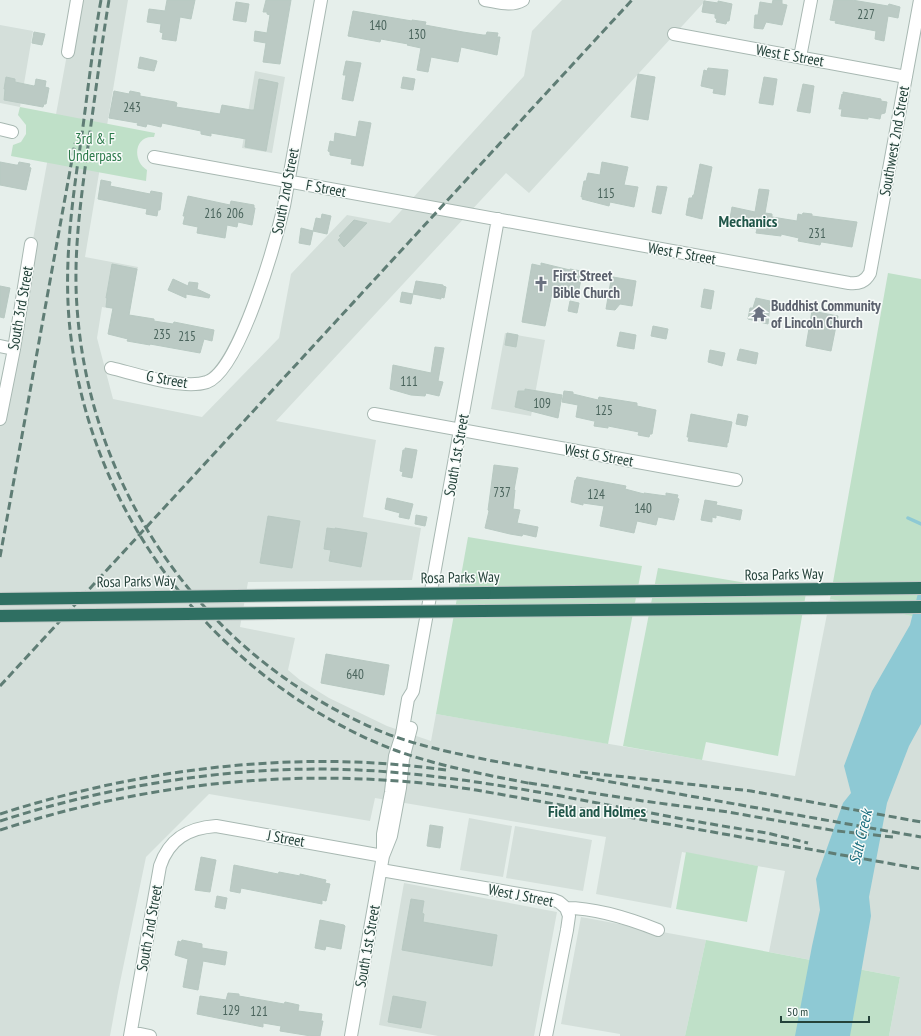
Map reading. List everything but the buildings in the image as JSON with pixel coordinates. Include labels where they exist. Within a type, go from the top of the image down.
[{"type":"highway","name":"Rosa Parks Way","points":[[0,599],[921,588]]},
{"type":"highway","points":[[0,616],[921,607]]},
{"type":"street","points":[[68,52],[77,0]]},
{"type":"street","name":"South 2nd Street","points":[[220,373],[238,342],[264,278],[280,223],[321,0]]},
{"type":"street","points":[[485,0],[514,4],[523,0]]},
{"type":"street","points":[[800,57],[811,0]]},
{"type":"street","name":"Southwest 2nd Street","points":[[865,281],[870,273],[920,0]]},
{"type":"street","name":"West E Street","points":[[674,34],[906,77]]},
{"type":"street","points":[[0,129],[12,132]]},
{"type":"street","name":"F Street","points":[[154,157],[498,219]]},
{"type":"street","name":"West F Street","points":[[498,219],[849,283],[860,283],[865,281]]},
{"type":"street","name":"South 1st Street","points":[[351,1036],[383,856],[391,836],[400,788],[403,759],[409,738],[416,701],[413,691],[498,219]]},
{"type":"street","name":"South 3rd Street","points":[[0,419],[14,349],[31,244]]},
{"type":"street","points":[[0,346],[14,349]]},
{"type":"street","name":"G Street","points":[[111,368],[180,384],[208,381],[220,373]]},
{"type":"street","points":[[374,414],[460,430]]},
{"type":"street","name":"West G Street","points":[[460,430],[736,480]]},
{"type":"street","name":"J Street","points":[[189,831],[203,827],[216,826],[383,856]]},
{"type":"street","name":"South 2nd Street","points":[[131,1034],[160,866],[168,849],[180,836],[189,831]]},
{"type":"street","name":"West J Street","points":[[381,870],[554,900],[566,908],[579,908],[613,914],[634,920],[658,930]]},
{"type":"street","points":[[546,1036],[568,930],[569,916],[566,908]]},
{"type":"street","points":[[131,1034],[150,1036]]},
{"type":"shaded area","points":[[77,0],[128,0],[85,257],[138,267],[129,312],[102,307],[97,338],[113,399],[202,417],[279,338],[291,274],[347,215],[390,223],[524,76],[532,31],[562,0],[706,0],[529,193],[506,173],[276,421],[376,440],[363,517],[421,528],[412,580],[248,582],[240,627],[295,638],[288,670],[300,680],[329,698],[387,726],[431,741],[436,714],[795,776],[830,599],[921,618],[921,1036],[889,1036],[900,977],[769,952],[785,871],[682,852],[671,908],[596,894],[606,837],[375,798],[370,821],[209,794],[146,857],[110,1036],[0,1036],[0,419]]},
{"type":"shaded area","points":[[0,25],[33,31],[20,107],[0,103]]},
{"type":"shaded area","points":[[255,71],[285,77],[272,153],[242,148]]},
{"type":"shaded area","points":[[505,333],[545,340],[531,416],[491,409]]},
{"type":"shaded area","points":[[469,818],[512,826],[503,877],[460,870]]},
{"type":"shaded area","points":[[515,826],[592,840],[583,891],[506,878]]},
{"type":"shaded area","points":[[404,883],[557,912],[534,1036],[438,1036],[379,1025]]},
{"type":"shaded area","points":[[581,917],[706,940],[685,1036],[620,1036],[620,1034],[561,1024]]},
{"type":"green space","name":"3rd & F Underpass","points":[[20,107],[155,133],[154,137],[147,137],[142,140],[137,149],[139,161],[147,170],[146,181],[11,156],[13,145],[21,142],[26,134],[26,125],[18,115]]},
{"type":"green space","points":[[888,273],[921,279],[921,618],[830,599]]},
{"type":"green space","points":[[468,537],[642,566],[608,744],[436,714]]},
{"type":"green space","points":[[658,568],[806,593],[778,756],[706,742],[702,760],[623,746]]},
{"type":"green space","points":[[686,852],[758,866],[747,922],[676,909]]},
{"type":"green space","points":[[706,940],[900,977],[889,1036],[685,1036]]},
{"type":"water","name":"Salt Creek","points":[[921,581],[921,724],[909,746],[887,803],[869,897],[871,916],[850,1036],[795,1036],[820,910],[816,879],[843,803],[851,793],[844,766],[872,691],[910,625]]},
{"type":"waterway","points":[[908,518],[921,524]]},
{"type":"railway","points":[[101,0],[70,226],[68,273],[69,319],[80,387],[99,451],[127,512],[162,569],[205,621],[254,667],[308,706],[368,739],[408,755],[491,776],[533,784]]},
{"type":"railway","points":[[109,0],[85,166],[77,246],[77,307],[86,373],[104,437],[129,497],[162,554],[203,605],[250,651],[303,691],[362,723],[393,736],[443,750],[493,761],[921,837]]},
{"type":"railway","points":[[0,686],[632,0]]},
{"type":"railway","points":[[0,557],[75,143]]},
{"type":"railway","points":[[0,814],[54,798],[109,785],[165,774],[221,767],[277,763],[334,762],[390,764],[446,770]]},
{"type":"railway","points":[[0,821],[98,794],[148,784],[249,772],[300,769],[351,770],[401,773],[493,784],[675,818],[767,833],[808,843]]},
{"type":"railway","points":[[580,772],[751,791],[921,822]]},
{"type":"railway","points":[[0,830],[58,813],[117,799],[176,789],[236,782],[296,778],[356,779],[416,782],[476,790],[921,869]]},
{"type":"railway","points":[[529,783],[643,801],[728,812],[837,831],[893,837]]},
{"type":"place","name":"First Street Bible Church","points":[[541,284]]},
{"type":"place","name":"Buddhist Community of Lincoln Church","points":[[759,314]]},
{"type":"district","name":"Mechanics","points":[[748,221]]},
{"type":"district","name":"Field and Holmes","points":[[597,811]]}]
